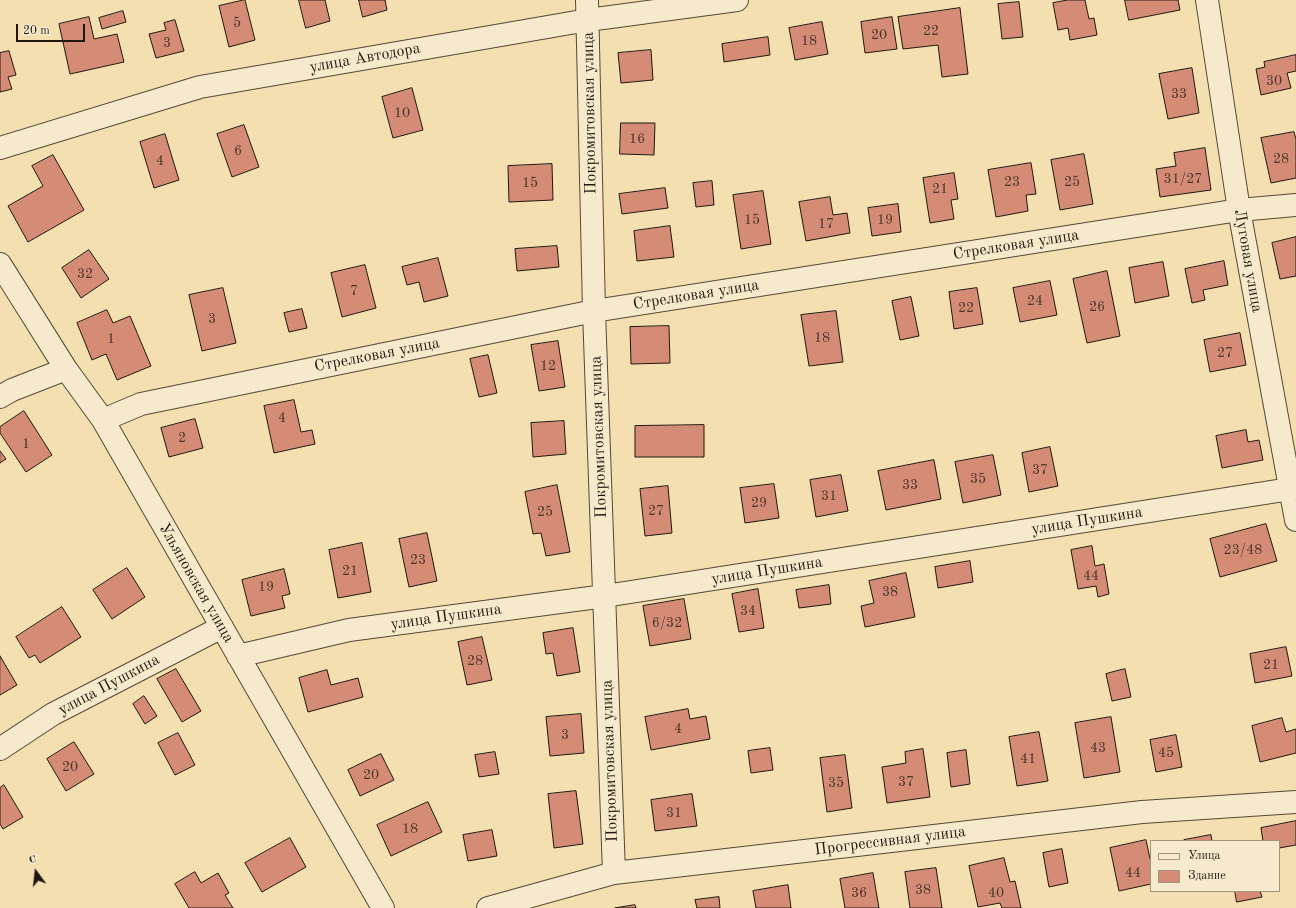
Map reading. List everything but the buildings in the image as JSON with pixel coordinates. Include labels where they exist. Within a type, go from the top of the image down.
[{"type":"street","name":"улица Автодора","points":[[0,148],[200,86],[588,10],[737,0]]},
{"type":"street","name":"Луговая улица","points":[[1207,0],[1239,210],[1293,489],[1296,520]]},
{"type":"street","name":"Покромитовская улица","points":[[588,10],[594,311],[614,873]]},
{"type":"street","name":"Стрелковая улица","points":[[103,420],[141,404],[594,311],[1239,210],[1296,205]]},
{"type":"street","name":"Ульяновская улица","points":[[0,264],[66,369],[103,420],[383,908]]},
{"type":"street","points":[[0,397],[12,390],[66,369]]},
{"type":"street","name":"улица Пушкина","points":[[238,656],[349,630],[605,596],[1293,489]]},
{"type":"street","name":"улица Пушкина","points":[[0,749],[54,714],[222,627]]},
{"type":"street","name":"Прогрессивная улица","points":[[488,908],[614,873],[1142,812],[1296,802]]}]
